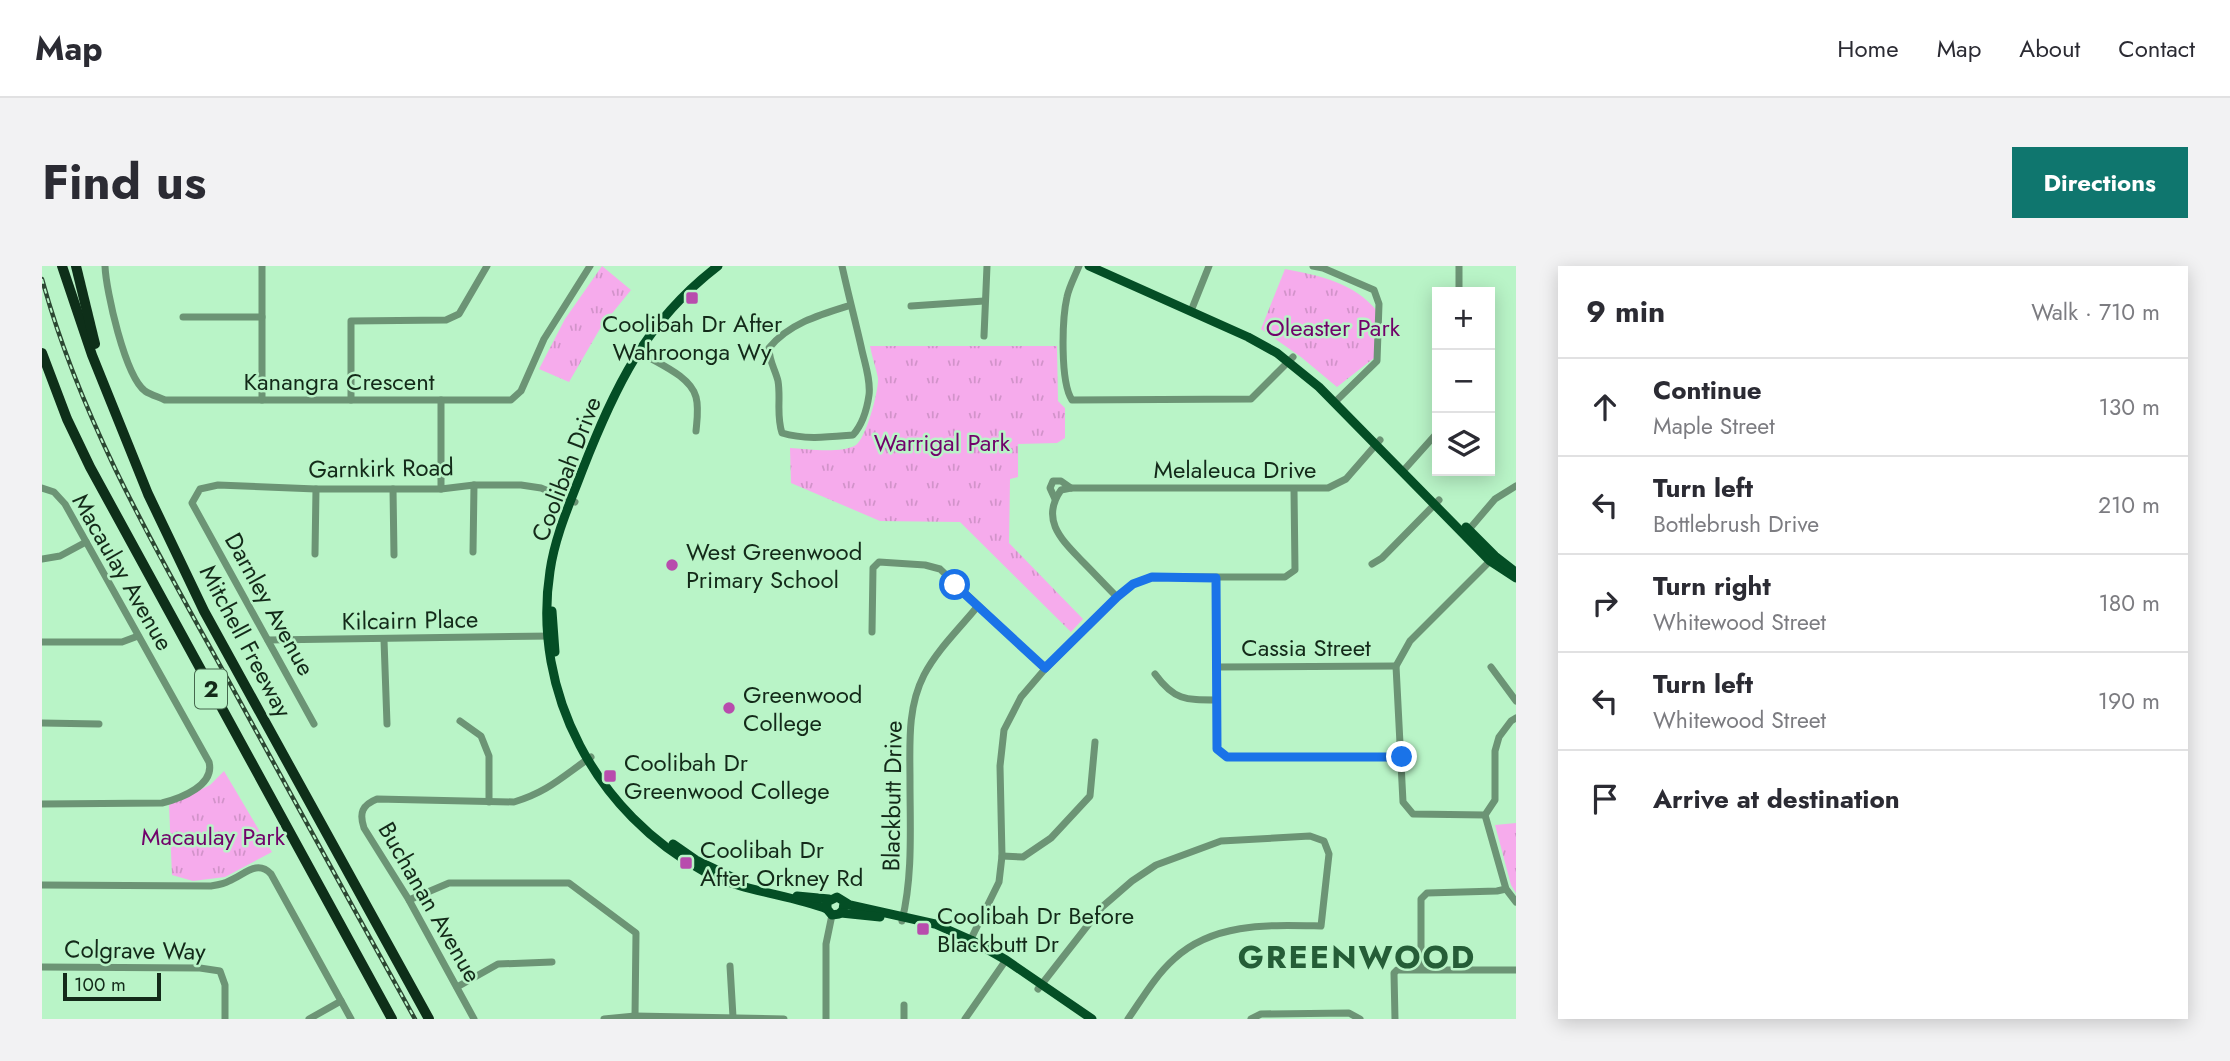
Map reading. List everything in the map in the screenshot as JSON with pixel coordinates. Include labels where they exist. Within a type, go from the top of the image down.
[{"type":"highway","name":"Mitchell Freeway","points":[[62,266],[74,304],[148,494],[204,611],[429,1019]]},
{"type":"highway","points":[[76,266],[106,387]]},
{"type":"highway","name":"2","points":[[42,354],[67,419],[90,467],[392,1019]]},
{"type":"main road","name":"Coolibah Drive","points":[[718,266],[674,304],[641,352],[573,501],[556,564],[549,636],[566,701],[589,759],[631,808],[659,834],[696,860],[750,884],[835,908],[935,924],[1004,962],[1078,1016],[1091,1019]]},
{"type":"main road","name":"Coolibah Drive","points":[[641,352],[684,303],[727,266]]},
{"type":"main road","points":[[1090,266],[1255,334],[1290,359],[1336,400],[1493,559],[1516,578]]},
{"type":"main road","points":[[1104,266],[1192,309]]},
{"type":"main road","points":[[1493,559],[1516,572]]},
{"type":"street","name":"Kanangra Crescent","points":[[104,266],[110,304],[121,344],[144,390],[165,400],[511,400],[521,391],[544,339],[590,266]]},
{"type":"street","points":[[262,266],[262,400]]},
{"type":"street","points":[[351,400],[351,321],[446,320],[459,314],[487,266]]},
{"type":"street","points":[[842,266],[867,372],[869,394],[860,428],[853,436],[824,438],[782,433],[778,420],[778,380],[769,362],[769,348],[777,338],[813,317],[851,305]]},
{"type":"street","points":[[984,336],[987,266]]},
{"type":"street","points":[[1079,266],[1067,296],[1063,359],[1067,392],[1072,400],[1251,399],[1290,359]]},
{"type":"street","points":[[1192,309],[1209,266]]},
{"type":"street","points":[[1313,266],[1323,267],[1374,290],[1379,304],[1377,361],[1336,400]]},
{"type":"street","points":[[1459,266],[1459,287]]},
{"type":"street","points":[[911,306],[984,302]]},
{"type":"street","points":[[183,317],[262,317]]},
{"type":"street","points":[[641,352],[685,380],[693,389],[697,402],[696,432]]},
{"type":"street","points":[[441,400],[441,489]]},
{"type":"street","points":[[1405,469],[1432,439]]},
{"type":"street","name":"Melaleuca Drive","points":[[1055,499],[1050,488],[1053,481],[1061,481],[1072,488],[1328,488],[1346,479],[1378,443]]},
{"type":"street","name":"Garnkirk Road","points":[[192,503],[200,489],[218,485],[316,489],[531,486],[573,501]]},
{"type":"street","points":[[473,552],[474,485]]},
{"type":"street","points":[[1467,532],[1495,499],[1516,486]]},
{"type":"street","name":"Macaulay Avenue","points":[[42,488],[54,492],[63,501],[209,762],[211,770],[202,784],[162,803],[42,804]]},
{"type":"street","points":[[1072,488],[1061,490],[1055,499],[1053,520],[1058,535],[1117,597]]},
{"type":"street","points":[[315,554],[316,489]]},
{"type":"street","points":[[393,489],[394,555]]},
{"type":"street","points":[[970,942],[997,890],[1002,856],[1000,766],[1004,730],[1021,697],[1045,668],[1133,584],[1152,577],[1285,577],[1295,569],[1294,489]]},
{"type":"street","points":[[1372,564],[1382,558],[1436,502]]},
{"type":"street","name":"Darnley Avenue","points":[[192,503],[314,724]]},
{"type":"street","points":[[42,559],[60,556],[86,542]]},
{"type":"street","points":[[1485,815],[1413,814],[1403,802],[1396,666],[1410,641],[1493,559]]},
{"type":"street","points":[[872,632],[873,568],[879,562],[925,565],[940,569],[977,607],[1045,668]]},
{"type":"street","points":[[1216,578],[1217,749],[1227,757],[1402,757]]},
{"type":"street","name":"Blackbutt Drive","points":[[903,918],[910,877],[909,729],[914,703],[924,676],[941,650],[977,607]]},
{"type":"street","points":[[42,642],[122,642],[138,636]]},
{"type":"street","name":"Kilcairn Place","points":[[268,640],[549,636]]},
{"type":"street","points":[[384,640],[387,724]]},
{"type":"street","name":"Cassia Street","points":[[1216,667],[1396,666]]},
{"type":"street","points":[[1491,667],[1516,701]]},
{"type":"street","points":[[1155,674],[1167,690],[1185,700],[1216,700]]},
{"type":"street","points":[[1516,718],[1499,737],[1495,751],[1495,800],[1485,815],[1506,888],[1516,902]]},
{"type":"street","points":[[460,721],[481,736],[489,756],[489,802],[514,802],[533,796],[555,785],[589,759]]},
{"type":"street","points":[[42,723],[99,724]]},
{"type":"street","points":[[1002,856],[1023,856],[1051,838],[1090,796],[1095,742]]},
{"type":"street","name":"Buchanan Avenue","points":[[474,1019],[409,900],[360,818],[367,803],[377,799],[489,802]]},
{"type":"street","points":[[1040,987],[1102,907],[1132,881],[1156,865],[1221,841],[1310,836],[1324,841],[1329,854],[1321,926],[1256,925],[1219,933],[1193,944],[1159,975],[1128,1019]]},
{"type":"street","points":[[42,885],[212,886],[229,881],[254,868],[262,868],[271,874],[351,1019]]},
{"type":"street","points":[[409,900],[449,883],[569,883],[636,933],[635,1016]]},
{"type":"street","points":[[1421,969],[1421,899],[1427,893],[1497,891],[1506,888]]},
{"type":"street","points":[[826,1019],[826,944],[835,908]]},
{"type":"street","points":[[457,988],[498,964],[552,962]]},
{"type":"street","points":[[965,1019],[1004,962]]},
{"type":"street","points":[[730,966],[733,1017]]},
{"type":"street","name":"Colgrave Way","points":[[42,967],[200,968],[220,971],[225,985],[225,1019]]},
{"type":"street","points":[[1395,1019],[1394,973],[1397,970],[1516,970]]},
{"type":"street","points":[[309,1019],[341,1001]]},
{"type":"street","points":[[904,1005],[904,1019]]},
{"type":"street","points":[[1251,1019],[1261,1014],[1349,1013],[1360,1019]]},
{"type":"street","points":[[604,1019],[635,1016],[784,1019]]},
{"type":"green space","points":[[602,266],[631,290],[601,327],[569,382],[539,369],[565,319]]},
{"type":"green space","name":"Oleaster Park","points":[[1285,269],[1347,287],[1368,301],[1377,311],[1374,358],[1337,387],[1261,329]]},
{"type":"green space","name":"Warrigal Park","points":[[870,346],[1057,346],[1058,401],[1065,408],[1065,438],[1057,443],[1018,444],[1018,477],[1010,479],[1009,543],[1083,619],[1071,632],[960,522],[880,521],[791,483],[790,448],[842,449],[850,448],[860,441],[871,414],[878,384]]},
{"type":"green space","name":"Macaulay Park","points":[[224,771],[272,852],[225,877],[193,881],[172,875],[169,805],[210,785]]},
{"type":"green space","points":[[1516,823],[1516,893],[1511,885],[1495,825]]},
{"type":"railway","points":[[42,279],[75,378],[117,473],[415,1019]]},
{"type":"place","name":"Coolibah Dr After Wahroonga Wy","points":[[692,298]]},
{"type":"place","name":"West Greenwood Primary School","points":[[672,565]]},
{"type":"place","name":"Greenwood College","points":[[729,708]]},
{"type":"place","name":"Coolibah Dr Greenwood College","points":[[610,776]]},
{"type":"place","name":"Coolibah Dr After Orkney Rd","points":[[686,863]]},
{"type":"place","name":"Coolibah Dr Before Blackbutt Dr","points":[[923,929]]},
{"type":"district","name":"GREENWOOD","points":[[1357,957]]},
{"type":"route","points":[[955,585],[1045,668],[1133,584],[1152,577],[1216,578],[1217,749],[1227,757],[1402,757]]}]
